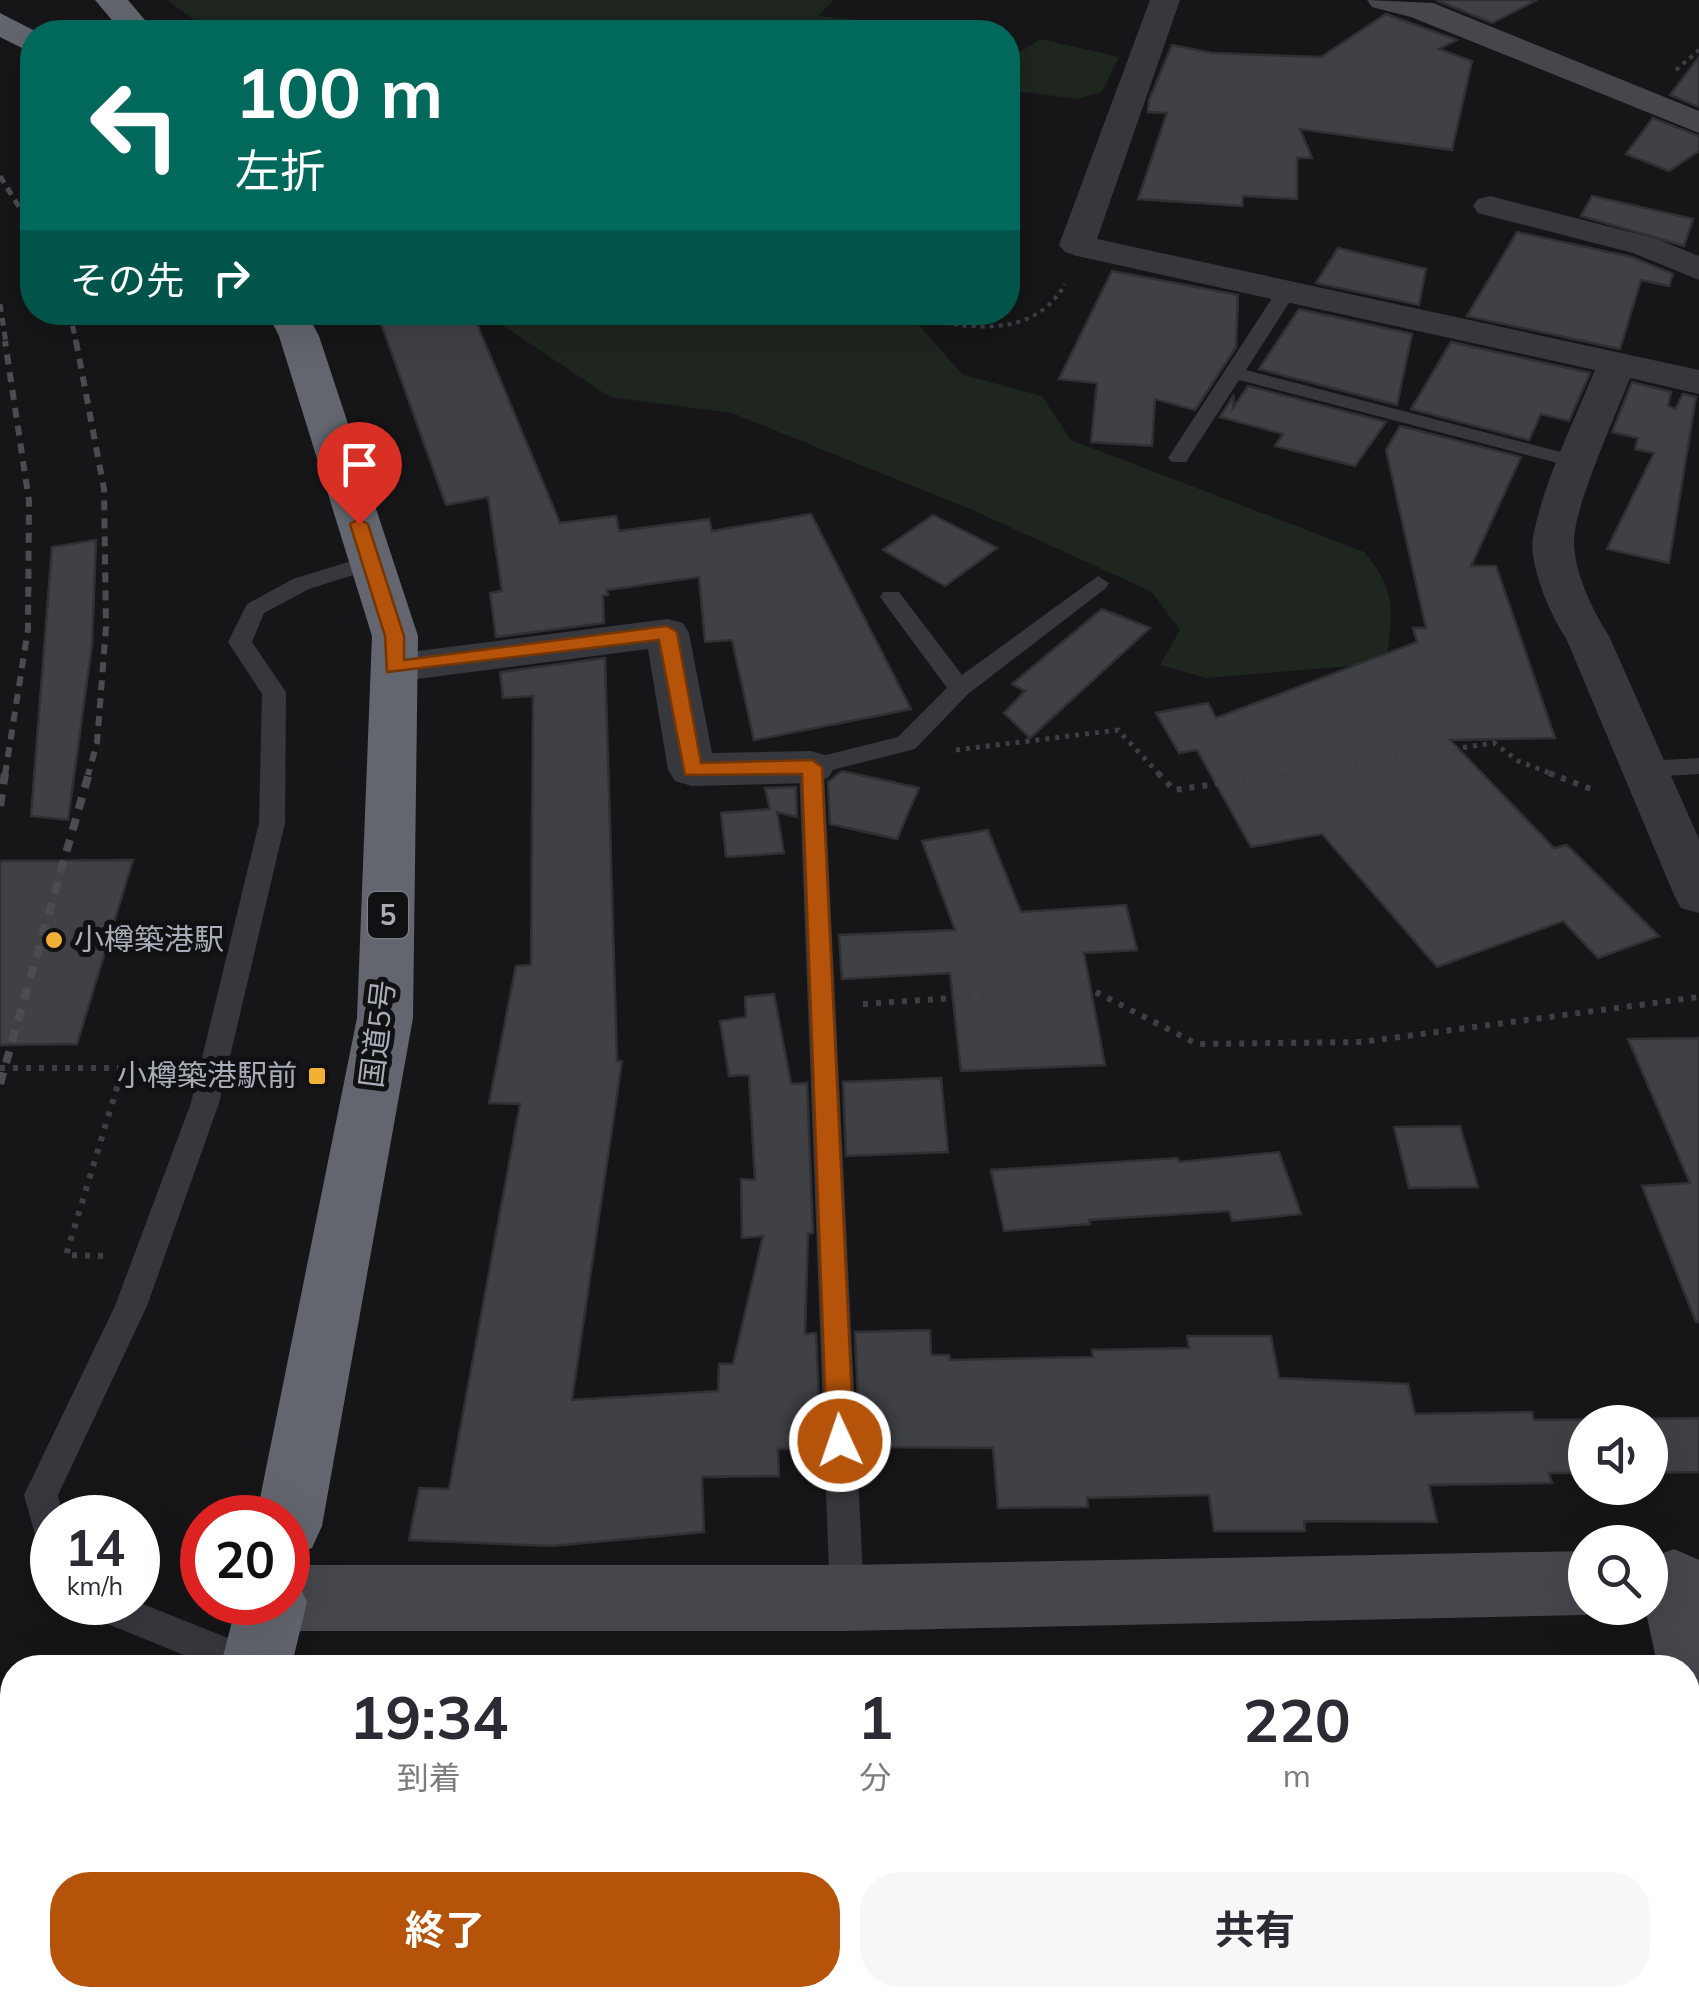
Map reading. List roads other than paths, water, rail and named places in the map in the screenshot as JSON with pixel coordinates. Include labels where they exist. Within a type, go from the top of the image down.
[{"type":"highway","points":[[112,0],[129,20]]},
{"type":"highway","name":"国道5号","points":[[292,325],[395,636],[385,1018],[294,1495]]},
{"type":"street","points":[[1165,0],[1077,245],[1699,382]]},
{"type":"street","points":[[1383,0],[1422,10],[1699,123]]},
{"type":"street","points":[[1490,206],[1645,246],[1699,269]]},
{"type":"street","points":[[1618,363],[1577,462],[1552,540],[1571,614],[1586,636],[1647,769],[1699,894]]},
{"type":"street","points":[[394,668],[667,632],[692,770],[812,767]]},
{"type":"street","points":[[1674,1581],[1691,1655]]},
{"type":"street","points":[[310,1598],[848,1598],[1568,1583]]},
{"type":"lane","points":[[1178,458],[1288,289]]},
{"type":"lane","points":[[1234,373],[1577,462]]},
{"type":"lane","points":[[41,1495],[131,1306],[205,1103],[272,823],[274,692],[256,672],[240,642],[255,609],[302,584],[371,562]]},
{"type":"lane","points":[[848,1598],[812,767],[906,742],[960,689],[1098,583]]},
{"type":"lane","points":[[891,597],[960,689]]},
{"type":"lane","points":[[1647,769],[1699,766]]},
{"type":"lane","points":[[160,1619],[261,1645]]},
{"type":"railway","points":[[0,176],[20,208]]},
{"type":"railway","points":[[0,304],[6,343]]},
{"type":"railway","points":[[73,325],[76,343]]},
{"type":"railway","points":[[5,341],[29,501],[28,629],[5,775]]},
{"type":"railway","points":[[76,341],[104,489],[106,627],[97,743],[88,775]]},
{"type":"railway","points":[[0,806],[5,773]]},
{"type":"railway","points":[[0,1084],[89,773]]},
{"type":"place","name":"小樽築港駅","points":[[54,940]]},
{"type":"place","name":"小樽築港駅前","points":[[317,1076]]}]
